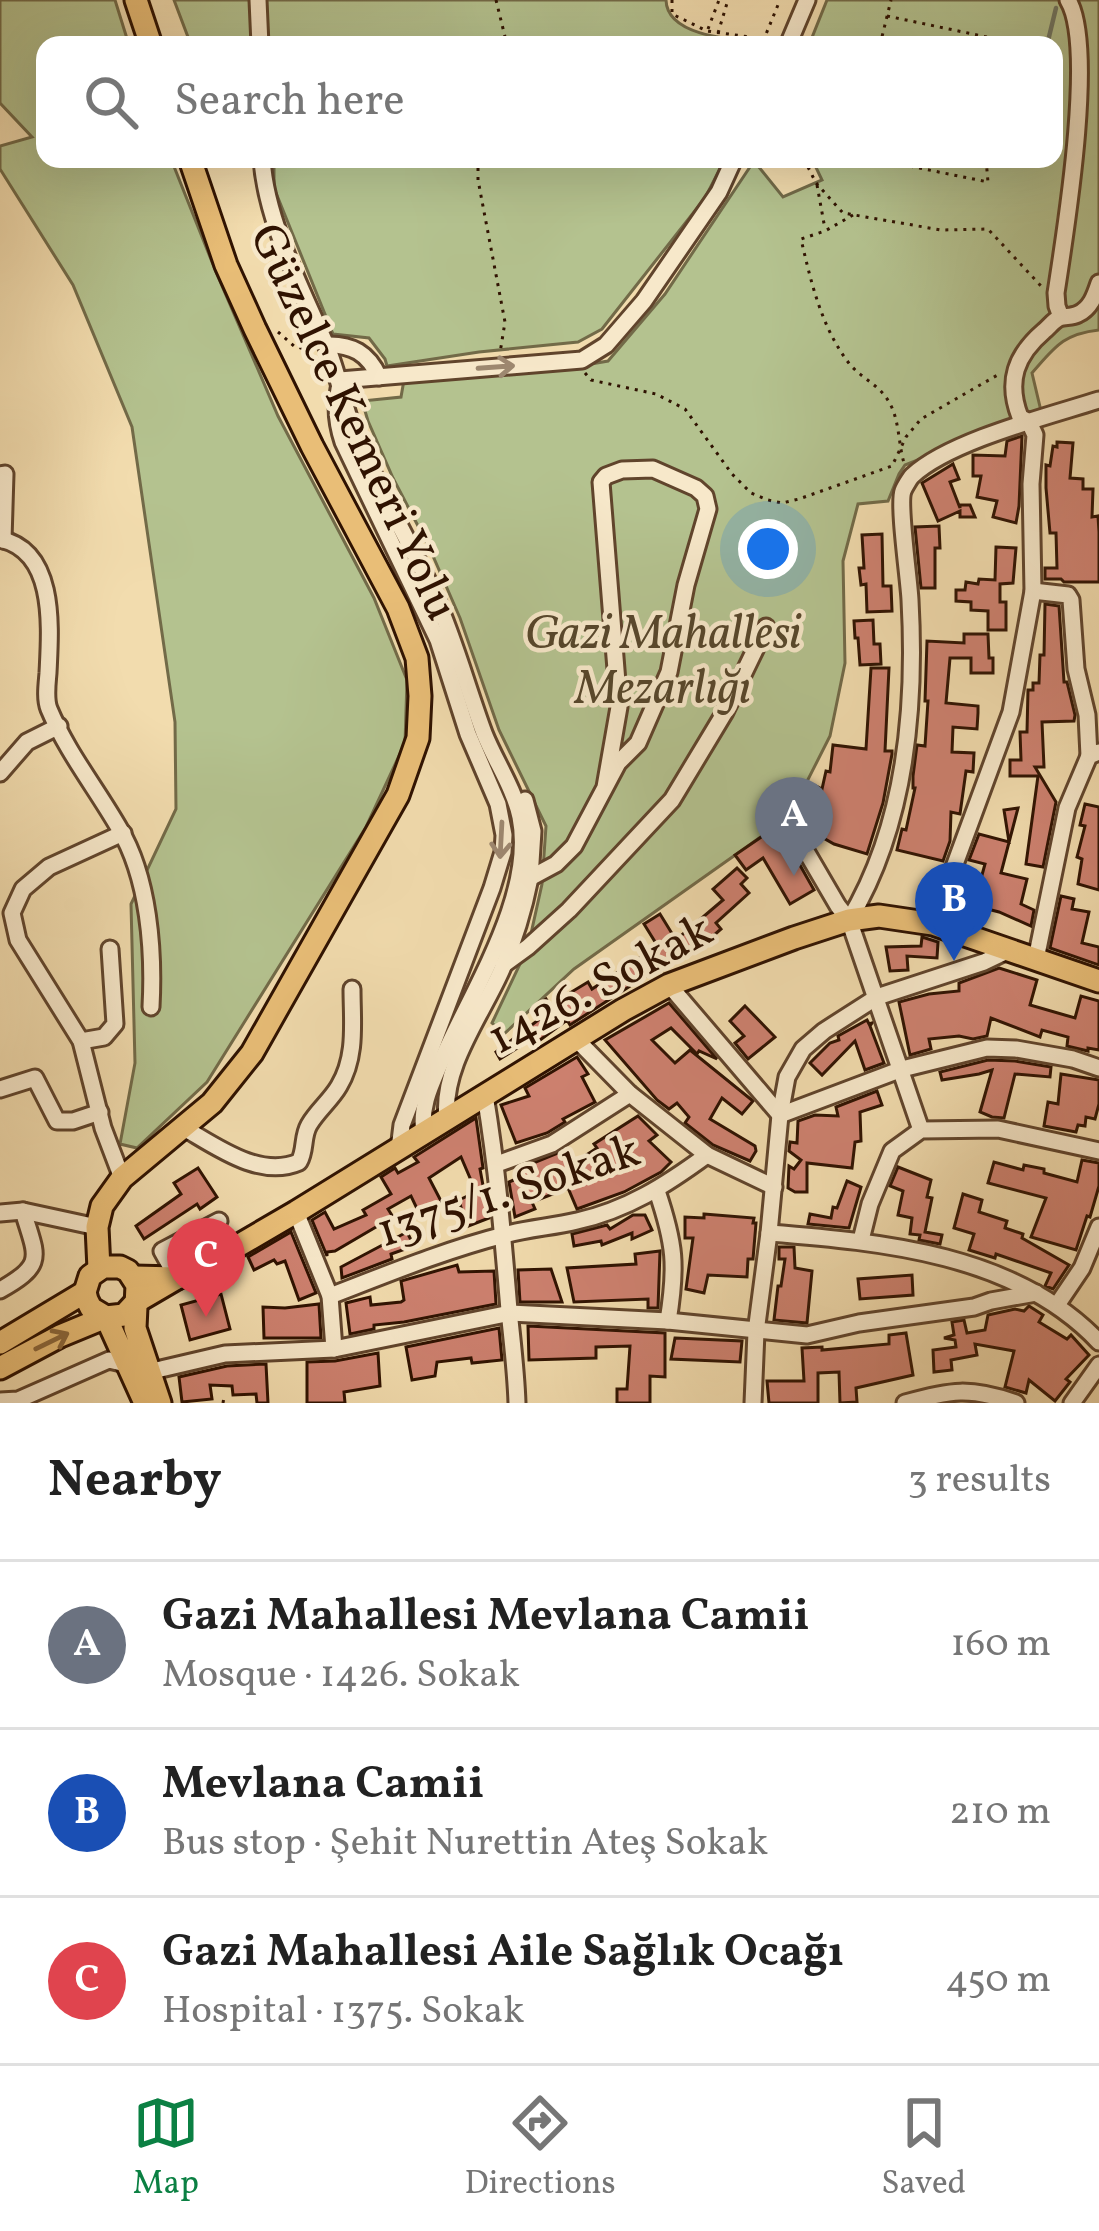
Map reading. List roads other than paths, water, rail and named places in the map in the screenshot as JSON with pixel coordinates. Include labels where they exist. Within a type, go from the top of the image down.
[{"type":"main road","points":[[136,0],[148,36]]},
{"type":"main road","name":"Güzelce Kemeri Yolu","points":[[99,1269],[97,1227],[102,1206],[122,1178],[233,1080],[252,1053],[398,795],[418,738],[417,658],[398,608],[255,329],[226,265],[193,168]]},
{"type":"main road","name":"1426. Sokak","points":[[136,1302],[296,1212],[669,986],[794,938],[849,920],[904,918],[1099,981]]},
{"type":"main road","points":[[160,1403],[106,1318],[91,1308],[85,1292],[90,1276],[112,1265],[134,1277],[177,1278]]},
{"type":"main road","points":[[134,1277],[145,1403]]},
{"type":"main road","points":[[0,1343],[85,1292]]},
{"type":"main road","points":[[0,1368],[60,1336],[124,1316],[136,1302]]},
{"type":"street","points":[[258,0],[260,36]]},
{"type":"street","points":[[792,36],[807,0]]},
{"type":"street","points":[[1061,317],[1056,293],[1071,198],[1078,89],[1078,24],[1068,0]]},
{"type":"street","points":[[262,168],[263,186],[322,349],[340,380],[358,441],[457,647],[486,736],[519,813],[523,881],[503,965],[448,1089],[447,1119]]},
{"type":"street","points":[[340,380],[582,360],[606,345],[644,301],[719,192],[730,168]]},
{"type":"street","points":[[933,924],[1011,712],[1033,591],[1035,434],[1015,405],[1016,364],[1031,343],[1061,317],[1076,316],[1086,308],[1099,283]]},
{"type":"street","points":[[322,349],[353,347],[366,356],[379,377]]},
{"type":"street","points":[[340,380],[336,406],[343,442],[438,640],[468,734],[498,803],[504,835],[492,888],[402,1125],[402,1147]]},
{"type":"street","points":[[849,920],[867,891],[901,783],[914,663],[901,494],[910,477],[977,440],[1099,400]]},
{"type":"street","points":[[492,888],[523,881],[556,864],[574,846],[618,763],[638,743],[669,672],[686,585],[708,509],[705,496],[696,488],[653,469],[622,470],[601,482],[619,707],[605,787]]},
{"type":"street","points":[[0,475],[5,474],[2,540],[20,545],[45,586],[50,632],[46,705],[123,833],[145,898],[151,1007]]},
{"type":"street","points":[[1033,591],[1068,595],[1071,600],[1074,650],[1094,754],[1067,808],[1036,959]]},
{"type":"street","points":[[503,965],[569,910],[672,800],[725,712],[766,627]]},
{"type":"street","points":[[0,773],[27,742],[59,726]]},
{"type":"street","points":[[808,794],[793,829],[849,920],[922,1130]]},
{"type":"street","points":[[122,1178],[81,1041],[18,940],[12,913],[22,890],[49,867],[123,833]]},
{"type":"street","points":[[424,1133],[428,1091],[523,881]]},
{"type":"street","points":[[81,1041],[104,1036],[116,1024],[110,949]]},
{"type":"street","points":[[753,1403],[756,1332],[787,1076],[803,1049],[877,998],[1007,951]]},
{"type":"street","points":[[669,986],[780,1115]]},
{"type":"street","points":[[184,1128],[258,1165],[278,1168],[299,1162],[307,1127],[349,1066],[352,989]]},
{"type":"street","points":[[576,1039],[630,1094],[707,1155],[774,1187]]},
{"type":"street","points":[[780,1115],[902,1069],[987,1048],[1073,1059],[1099,1069]]},
{"type":"street","points":[[0,1089],[35,1078],[57,1121],[100,1112]]},
{"type":"street","points":[[497,1164],[552,1144],[630,1094]]},
{"type":"street","points":[[485,1095],[505,1234],[517,1403]]},
{"type":"street","points":[[861,1240],[892,1150],[922,1130],[998,1129],[1099,1151]]},
{"type":"street","name":"1375/1. Sokak","points":[[330,1296],[505,1234],[628,1205],[657,1191],[707,1155]]},
{"type":"street","points":[[657,1191],[674,1253],[668,1322]]},
{"type":"street","points":[[0,1213],[23,1211],[97,1227]]},
{"type":"street","points":[[0,1290],[34,1262],[36,1252],[23,1211]]},
{"type":"street","points":[[296,1212],[330,1296],[334,1348]]},
{"type":"street","points":[[177,1278],[162,1251],[219,1221]]},
{"type":"street","points":[[1057,1305],[1082,1268],[1099,1226]]},
{"type":"street","points":[[769,1233],[861,1240],[967,1264],[1057,1305],[1099,1342]]},
{"type":"street","points":[[991,1301],[994,1273]]},
{"type":"street","points":[[0,1401],[18,1400],[109,1360],[139,1369],[225,1354],[334,1348],[510,1312],[807,1335],[1036,1293]]},
{"type":"street","points":[[1072,1403],[1099,1365]]},
{"type":"street","points":[[905,1403],[948,1390],[980,1392],[1016,1403]]},
{"type":"waterway","points":[[1049,36],[1056,8]]},
{"type":"place","name":"Gazi Mahallesi Mevlana Camii","points":[[794,876]]},
{"type":"place","name":"Mevlana Camii","points":[[954,961]]},
{"type":"place","name":"Gazi Mahallesi Aile Sağlık Ocağı","points":[[206,1317]]},
{"type":"park label","name":"Gazi Mahallesi Mezarlığı","points":[[663,662]]}]
